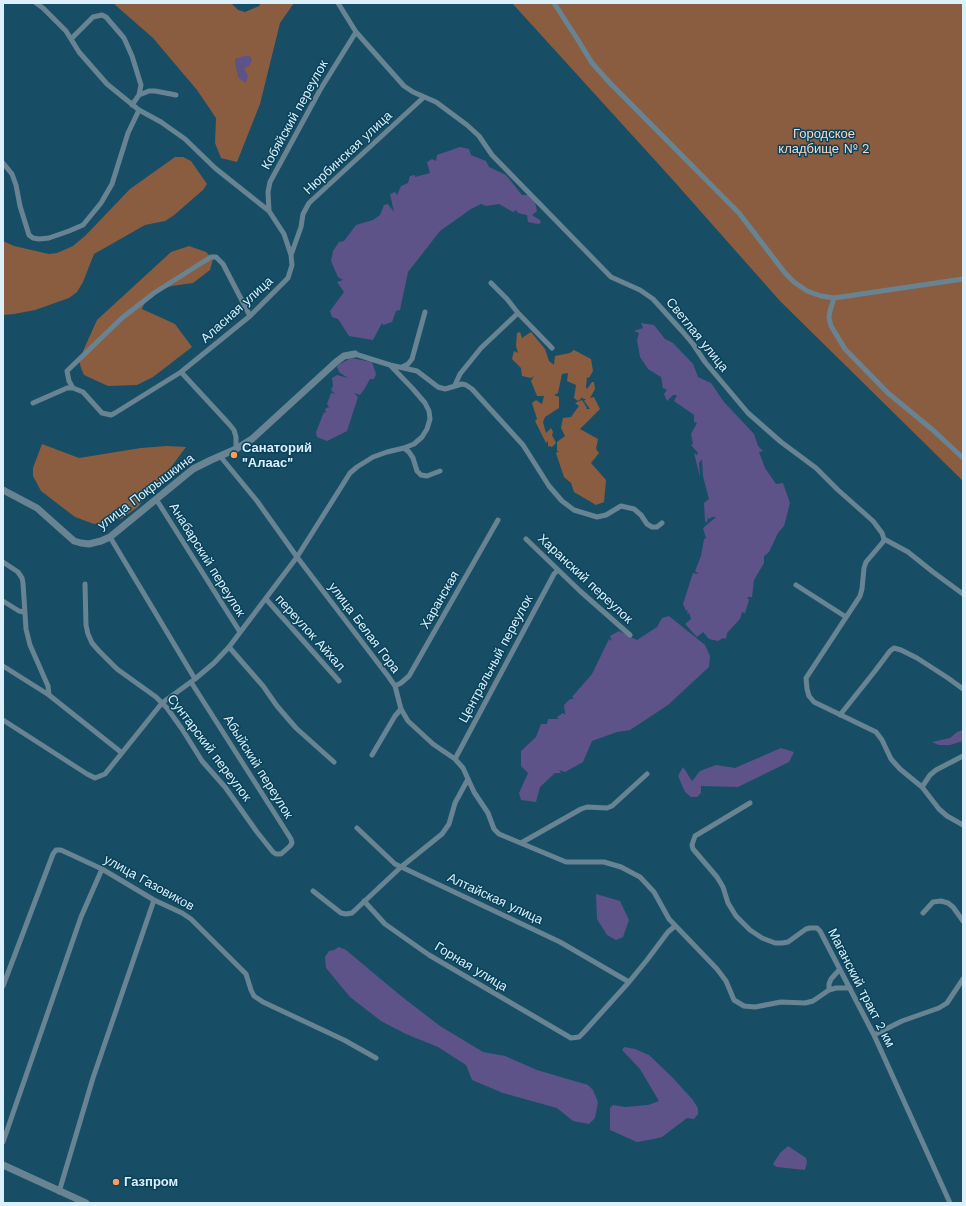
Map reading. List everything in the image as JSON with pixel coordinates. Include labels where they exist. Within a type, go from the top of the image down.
[{"type":"street","points":[[36,3],[66,31],[79,52],[107,84],[139,110],[161,122],[181,136],[215,168],[269,211],[284,234],[291,255]]},
{"type":"street","name":"Светлая улица","points":[[338,3],[356,32],[404,86],[441,106],[479,136],[492,155],[610,277],[640,290],[654,299],[682,331],[705,362],[748,413],[776,438],[816,468],[838,490],[865,513],[873,521],[884,538]]},
{"type":"street","points":[[554,3],[592,62],[610,83],[739,213],[785,273],[794,282],[807,291],[821,296],[834,298],[963,279]]},
{"type":"street","points":[[71,39],[93,17],[102,15],[106,18],[129,45],[141,85],[139,95],[132,105]]},
{"type":"street","name":"Кобяйский переулок","points":[[269,211],[268,192],[270,182],[275,171],[287,152],[320,90],[356,32]]},
{"type":"street","points":[[139,95],[149,91],[176,95]]},
{"type":"street","name":"Нюрбинская улица","points":[[291,255],[303,214],[309,203],[424,97]]},
{"type":"street","points":[[3,163],[12,174],[16,185],[29,235],[33,238],[39,239],[49,238],[69,231],[83,225],[101,203],[112,184],[128,133],[139,110]]},
{"type":"street","name":"Аласная улица","points":[[73,388],[78,388],[83,392],[102,413],[110,415],[181,372],[250,316],[288,278],[292,265],[291,255]]},
{"type":"street","points":[[73,388],[68,381],[67,371],[111,329],[154,293],[212,257],[216,257],[223,264],[250,316]]},
{"type":"street","points":[[491,283],[552,348]]},
{"type":"street","points":[[834,298],[829,318],[831,326],[845,349],[888,393],[934,431],[963,458]]},
{"type":"street","points":[[402,367],[408,364],[412,359],[425,312]]},
{"type":"street","points":[[456,385],[460,374],[481,348],[518,313]]},
{"type":"street","points":[[355,354],[390,365],[417,371],[438,387],[445,389],[456,385],[466,385],[472,389],[523,444],[549,486],[562,501],[574,510],[597,517],[606,515],[621,506],[634,509],[642,516],[647,524],[652,527],[657,527],[662,523]]},
{"type":"street","name":"улица Покрышкина","points":[[3,490],[37,508],[74,541],[89,544],[100,541],[110,537],[193,469],[252,439],[336,362],[344,356],[355,354]]},
{"type":"street","points":[[3,720],[95,778],[105,774],[162,703],[193,681],[214,663],[229,647],[297,557],[350,473],[357,466],[373,457],[414,444],[422,437],[427,429],[430,419],[429,411],[413,389],[390,365]]},
{"type":"street","points":[[181,372],[234,430],[236,437],[236,448]]},
{"type":"street","points":[[33,403],[67,388],[73,388]]},
{"type":"street","points":[[404,448],[413,458],[417,471],[421,475],[427,476],[440,471]]},
{"type":"street","name":"улица Белая Гора","points":[[220,456],[257,501],[297,557],[395,686],[401,709],[408,721],[433,744],[455,759],[463,768],[474,792],[488,813],[494,829],[499,834],[566,862],[604,862],[621,867],[640,877],[654,892],[663,909],[675,926],[718,969],[726,981],[734,1000],[744,1006],[755,1007],[781,1002],[805,1003],[813,1001],[829,990],[836,988],[850,988]]},
{"type":"street","name":"Анабарский переулок","points":[[156,499],[240,632]]},
{"type":"street","name":"Харанская","points":[[395,686],[402,683],[409,676],[498,520]]},
{"type":"street","name":"Абыйский переулок","points":[[110,537],[193,681],[291,839],[292,843],[281,854],[276,854],[273,852]]},
{"type":"street","points":[[963,594],[932,572],[908,552],[884,538],[883,542],[866,562],[860,596],[806,678],[809,696],[814,702],[876,732],[882,740],[891,759],[900,769],[922,787],[939,809],[947,816],[963,825]]},
{"type":"street","name":"Харанский переулок","points":[[526,539],[630,635]]},
{"type":"street","points":[[3,562],[18,572],[22,578],[26,629],[30,645],[43,675],[49,695]]},
{"type":"street","name":"Центральный переулок","points":[[455,759],[554,574],[558,570]]},
{"type":"street","name":"Сунтарский переулок","points":[[85,584],[86,625],[92,643],[117,669],[162,703],[182,729],[202,761],[225,787],[273,852]]},
{"type":"street","points":[[796,585],[846,617]]},
{"type":"street","name":"переулок Айхал","points":[[266,599],[339,681]]},
{"type":"street","points":[[3,601],[18,611],[24,612]]},
{"type":"street","points":[[229,647],[291,722],[334,762]]},
{"type":"street","points":[[840,715],[890,651],[894,648],[917,658],[963,689]]},
{"type":"street","points":[[3,666],[49,695],[122,753]]},
{"type":"street","points":[[372,754],[395,716],[401,709]]},
{"type":"street","points":[[922,787],[930,775],[936,770],[963,756]]},
{"type":"street","points":[[521,843],[581,809],[587,807],[607,808],[612,806],[647,774]]},
{"type":"street","points":[[313,891],[344,914],[352,913],[401,867],[442,834],[449,824],[455,803],[468,779]]},
{"type":"street","name":"Маганский тракт 2 км","points":[[750,803],[695,836],[692,845],[694,850],[723,887],[728,904],[736,916],[750,930],[769,941],[782,943],[788,942],[806,929],[817,928],[820,931],[874,1035],[950,1203]]},
{"type":"street","name":"Алтайская улица","points":[[357,828],[395,864],[560,942],[629,982]]},
{"type":"street","name":"улица Газовиков","points":[[3,986],[53,854],[56,850],[61,850],[102,869],[154,900],[182,913],[191,919],[246,974],[254,996],[262,1002],[344,1040],[376,1058]]},
{"type":"street","points":[[3,1142],[82,917],[102,869]]},
{"type":"street","points":[[59,1192],[93,1078],[154,900]]},
{"type":"street","name":"Горная улица","points":[[364,901],[385,924],[429,955],[571,1038],[575,1038],[583,1033],[629,982]]},
{"type":"street","points":[[923,913],[933,902],[941,901],[948,903],[953,907],[963,921]]},
{"type":"street","points":[[629,982],[668,932],[675,926]]},
{"type":"street","points":[[829,990],[831,979],[840,968]]},
{"type":"street","points":[[874,1035],[902,1022],[939,1008],[947,1003],[960,987],[963,978]]},
{"type":"street","points":[[3,1165],[59,1192],[86,1203]]},
{"type":"green space","points":[[113,3],[231,3],[238,10],[245,12],[259,6],[261,3],[294,3],[280,23],[260,104],[237,162],[221,158],[215,143],[216,118],[197,90],[153,38]]},
{"type":"green space","name":"Городское кладбище № 2","points":[[512,3],[963,3],[963,481],[780,301],[672,179]]},
{"type":"green space","points":[[175,157],[183,157],[191,161],[207,184],[203,190],[165,221],[145,225],[94,254],[83,282],[77,292],[69,298],[35,310],[3,315],[3,241],[14,246],[49,254],[57,253],[73,246],[86,235],[130,189]]},
{"type":"green space","points":[[189,246],[206,252],[213,259],[210,270],[193,283],[172,286],[155,291],[146,299],[142,309],[175,324],[192,347],[153,377],[137,385],[108,386],[84,375],[79,360],[97,320],[171,252]]},
{"type":"green space","points":[[520,332],[522,338],[531,332],[545,349],[549,361],[554,365],[555,356],[570,353],[574,350],[591,359],[593,371],[589,378],[587,377],[586,387],[587,389],[592,382],[594,382],[595,389],[590,398],[594,397],[600,409],[580,429],[598,439],[596,449],[599,453],[591,463],[606,480],[604,502],[596,505],[574,492],[571,483],[564,477],[556,453],[559,451],[557,451],[557,442],[565,436],[561,428],[563,418],[571,417],[579,406],[575,403],[582,400],[587,408],[586,409],[590,409],[584,401],[586,399],[583,399],[583,397],[578,401],[574,398],[576,385],[567,381],[568,373],[562,374],[558,393],[554,395],[559,397],[559,408],[545,417],[543,422],[546,433],[551,428],[553,432],[552,435],[556,443],[552,447],[548,446],[548,441],[546,443],[535,421],[537,419],[532,403],[536,400],[542,404],[544,396],[537,396],[531,381],[534,376],[531,378],[522,376],[521,368],[512,359],[514,351],[518,353],[516,346],[517,333]]},
{"type":"green space","points":[[42,444],[79,458],[141,448],[167,446],[186,447],[153,491],[138,507],[121,519],[94,524],[75,517],[41,491],[33,476],[33,468]]},
{"type":"shaded area","points":[[250,56],[252,61],[249,66],[244,68],[248,76],[246,83],[238,77],[235,63],[235,59]]},
{"type":"shaded area","points":[[460,147],[469,149],[471,155],[486,161],[489,167],[506,175],[522,195],[530,195],[535,202],[537,211],[532,215],[540,220],[541,223],[538,224],[528,222],[527,215],[518,213],[516,210],[513,212],[499,204],[486,206],[481,204],[471,209],[440,231],[408,272],[400,310],[396,311],[392,322],[383,325],[382,323],[373,340],[349,336],[338,319],[332,317],[330,311],[344,292],[337,282],[343,280],[338,277],[331,261],[333,251],[339,242],[344,241],[356,225],[373,220],[380,215],[384,205],[388,204],[394,212],[390,194],[395,192],[397,195],[401,186],[408,183],[410,176],[415,175],[415,177],[430,173],[427,162],[432,159],[436,161],[437,155]]},
{"type":"shaded area","points":[[641,323],[654,325],[665,339],[673,343],[693,364],[698,377],[711,383],[724,402],[754,434],[758,446],[763,451],[759,452],[765,468],[776,484],[783,483],[790,503],[784,526],[778,533],[769,552],[764,556],[764,563],[754,580],[752,597],[747,597],[749,600],[745,613],[742,612],[740,619],[727,633],[726,639],[723,638],[718,641],[709,639],[703,632],[697,637],[685,624],[691,619],[689,613],[687,614],[688,610],[686,611],[683,604],[693,573],[699,574],[695,571],[701,556],[704,539],[706,538],[703,528],[716,517],[709,519],[708,517],[707,523],[705,521],[704,503],[709,499],[703,476],[702,459],[699,463],[700,477],[694,453],[697,455],[698,453],[691,445],[693,444],[691,434],[697,423],[694,422],[694,415],[674,401],[677,395],[673,395],[667,401],[664,394],[667,390],[663,388],[661,377],[648,369],[640,357],[637,340],[639,333],[634,331],[643,328]]},
{"type":"shaded area","points":[[351,358],[372,362],[376,374],[374,379],[370,379],[360,395],[354,393],[358,397],[347,431],[327,441],[317,437],[316,432],[324,412],[326,413],[325,409],[329,407],[327,404],[331,393],[335,394],[331,390],[333,386],[332,378],[337,375],[348,378],[339,372],[337,367]]},
{"type":"shaded area","points":[[669,616],[705,645],[710,656],[709,667],[668,705],[630,730],[617,732],[592,741],[583,762],[565,772],[559,770],[561,773],[555,773],[540,787],[536,802],[521,800],[519,793],[528,773],[521,766],[521,751],[536,737],[541,724],[547,724],[548,719],[558,719],[557,717],[563,713],[566,715],[564,705],[570,699],[574,699],[572,697],[592,674],[609,639],[612,641],[610,636],[619,631],[637,640],[657,627],[662,618]]},
{"type":"shaded area","points":[[963,730],[963,741],[950,745],[939,745],[932,742],[950,738],[957,732]]},
{"type":"shaded area","points":[[781,748],[794,752],[789,762],[738,787],[701,786],[701,793],[697,797],[691,797],[685,792],[678,776],[683,767],[692,781],[700,771],[716,765],[735,768]]},
{"type":"shaded area","points":[[596,894],[620,901],[629,920],[623,937],[616,940],[607,935],[597,919]]},
{"type":"shaded area","points":[[339,947],[346,950],[440,1026],[483,1052],[505,1056],[537,1070],[588,1085],[593,1090],[598,1102],[595,1118],[589,1124],[573,1121],[557,1108],[503,1093],[472,1080],[466,1065],[438,1047],[406,1034],[381,1021],[350,997],[326,968],[325,957],[329,951]]},
{"type":"shaded area","points":[[624,1047],[635,1049],[649,1055],[672,1077],[698,1108],[698,1114],[694,1119],[687,1118],[662,1137],[637,1142],[610,1130],[610,1108],[613,1105],[625,1107],[648,1105],[659,1101],[640,1069],[622,1050]]},
{"type":"shaded area","points":[[788,1146],[806,1158],[807,1162],[805,1170],[777,1167],[773,1164],[780,1153]]},
{"type":"place","name":"Санаторий \"Алаас\"","points":[[234,455]]},
{"type":"place","name":"Газпром","points":[[116,1182]]}]
